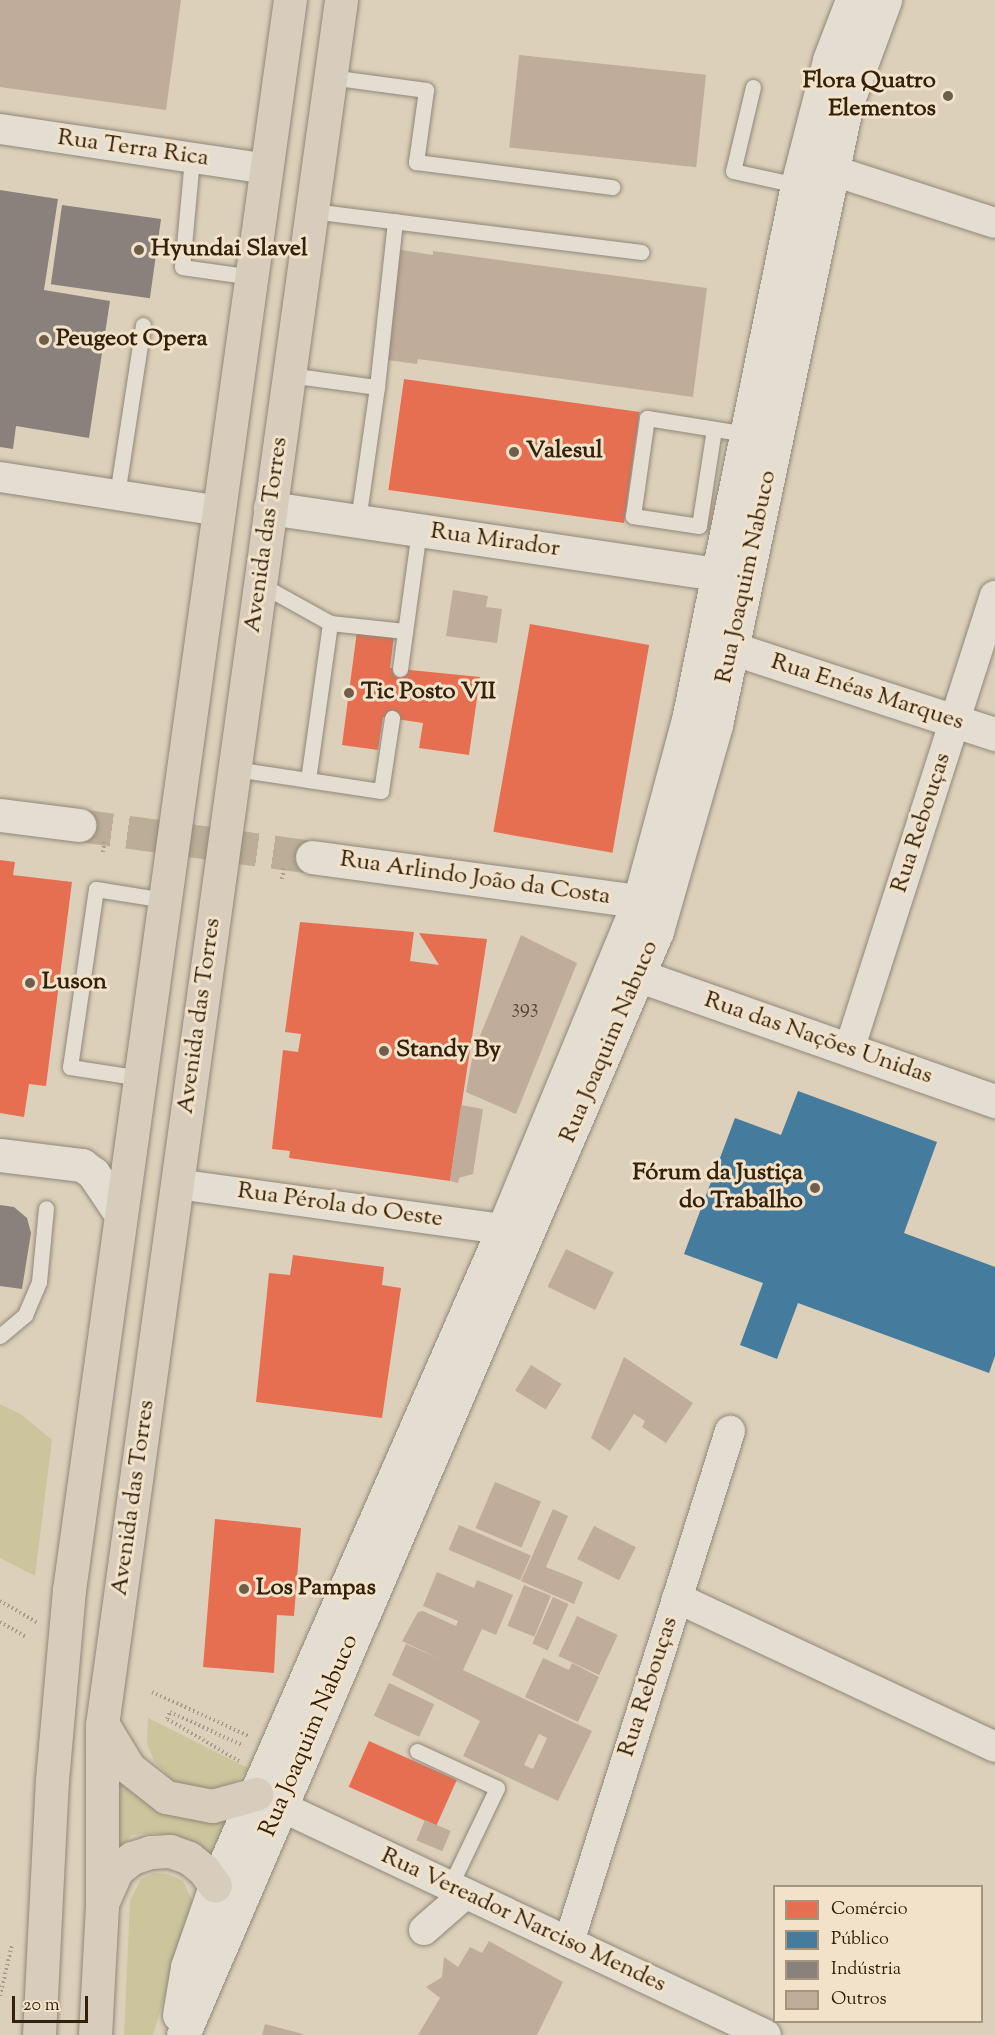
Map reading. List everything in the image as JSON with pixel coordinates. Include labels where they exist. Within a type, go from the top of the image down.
[{"type":"highway","name":"Avenida das Torres","points":[[39,2035],[52,1780],[67,1613],[120,1213],[141,1078],[290,0]]},
{"type":"highway","name":"Avenida das Torres","points":[[96,2035],[102,1906],[102,1725],[341,0]]},
{"type":"highway","points":[[102,1725],[129,1768],[166,1797],[212,1806],[268,1800]]},
{"type":"highway","points":[[102,1906],[106,1887],[117,1870],[132,1858],[150,1851],[170,1851],[189,1858],[228,1892]]},
{"type":"main road","name":"Rua Joaquim Nabuco","points":[[268,1800],[503,1229],[627,972],[639,901],[674,779],[719,644],[719,574],[797,185],[829,60],[852,0]]},
{"type":"main road","name":"Rua Joaquim Nabuco","points":[[176,2035],[187,1967],[228,1892],[627,972],[696,802],[719,644],[831,170],[859,62],[885,0]]},
{"type":"main road","name":"Rua Mirador","points":[[270,508],[719,574]]},
{"type":"main road","name":"Rua Enéas Marques","points":[[719,644],[995,734]]},
{"type":"main road","points":[[0,815],[91,834]]},
{"type":"main road","name":"Rua Arlindo João da Costa","points":[[298,862],[639,901]]},
{"type":"main road","name":"Rua das Nações Unidas","points":[[627,972],[995,1101]]},
{"type":"main road","points":[[0,1155],[82,1165],[93,1173],[120,1213]]},
{"type":"main road","name":"Rua Joaquim Nabuco","points":[[183,2035],[228,1892]]},
{"type":"street","name":"Rua Terra Rica","points":[[0,129],[267,169]]},
{"type":"street","points":[[831,170],[995,223]]},
{"type":"street","points":[[0,477],[220,512]]},
{"type":"street","name":"Rua Rebouças","points":[[849,1050],[995,596]]},
{"type":"street","name":"Rua Pérola do Oeste","points":[[177,1184],[503,1229]]},
{"type":"street","name":"Rua Rebouças","points":[[568,1942],[730,1431]]},
{"type":"street","points":[[677,1598],[995,1747]]},
{"type":"street","name":"Rua Vereador Narciso Mendes","points":[[268,1800],[766,2035]]},
{"type":"street","points":[[424,1930],[458,1890]]},
{"type":"lane","points":[[330,77],[426,90],[416,162],[612,187]]},
{"type":"lane","points":[[753,87],[733,171],[797,185]]},
{"type":"lane","points":[[192,158],[182,267],[252,277]]},
{"type":"lane","points":[[312,211],[641,252]]},
{"type":"lane","points":[[358,521],[377,387],[395,221]]},
{"type":"lane","points":[[117,495],[143,325]]},
{"type":"lane","points":[[289,375],[377,387]]},
{"type":"lane","points":[[714,429],[699,526],[633,516],[648,418],[747,434]]},
{"type":"lane","points":[[400,669],[419,530]]},
{"type":"lane","points":[[260,584],[330,623],[405,631]]},
{"type":"lane","points":[[308,780],[330,623]]},
{"type":"lane","points":[[235,769],[381,791],[392,718]]},
{"type":"lane","points":[[141,1078],[70,1067],[96,889],[165,900]]},
{"type":"lane","points":[[0,1336],[25,1314],[39,1282],[46,1208]]},
{"type":"lane","points":[[417,1751],[497,1788],[458,1890]]},
{"type":"path","points":[[91,834],[103,852]]},
{"type":"path","points":[[282,879],[298,862]]},
{"type":"path","points":[[0,1601],[38,1624]]},
{"type":"path","points":[[0,1622],[26,1637]]},
{"type":"path","points":[[153,1692],[251,1738],[247,1747],[170,1712],[167,1719],[241,1762]]},
{"type":"path","points":[[0,1996],[15,1935]]},
{"type":"shaded area","points":[[0,1404],[22,1415],[52,1440],[35,1576],[0,1558]]},
{"type":"shaded area","points":[[148,1718],[250,1769],[235,1782],[214,1790],[174,1782],[154,1761],[147,1744]]},
{"type":"shaded area","points":[[117,1766],[230,1814],[210,1859],[185,1841],[156,1833],[132,1835],[114,1854]]},
{"type":"shaded area","points":[[154,1873],[168,1874],[183,1881],[193,1902],[153,2035],[124,2035],[130,1901],[141,1879]]},
{"type":"building: Comércio","name":"Valesul","points":[[404,379],[640,412],[624,523],[388,490]]},
{"type":"building: Comércio","points":[[530,624],[649,645],[613,853],[493,832]]},
{"type":"building: Comércio","points":[[357,631],[394,636],[390,668],[480,677],[469,755],[419,748],[423,723],[383,717],[378,750],[342,745]]},
{"type":"building: Comércio","name":"Luson","points":[[0,860],[15,862],[13,875],[72,882],[46,1086],[29,1084],[24,1117],[0,1113]]},
{"type":"building: Comércio","name":"Standy By","points":[[300,922],[414,932],[410,961],[439,965],[419,933],[487,939],[450,1181],[289,1158],[290,1151],[272,1149],[283,1050],[298,1052],[301,1034],[285,1032]]},
{"type":"building: Comércio","points":[[293,1255],[384,1267],[382,1285],[401,1288],[382,1418],[256,1402],[269,1273],[290,1275]]},
{"type":"building: Comércio","points":[[215,1519],[301,1528],[294,1616],[277,1615],[274,1673],[203,1667]]},
{"type":"building: Comércio","points":[[369,1741],[457,1780],[436,1826],[349,1787]]},
{"type":"building: Público","name":"Fórum da Justiça do Trabalho","points":[[798,1091],[937,1142],[904,1233],[995,1267],[995,1356],[989,1373],[798,1303],[777,1359],[740,1345],[763,1283],[684,1254],[735,1118],[781,1135]]},
{"type":"building: Indústria","points":[[0,190],[58,199],[44,290],[110,301],[89,438],[16,426],[13,449],[0,447]]},
{"type":"building: Indústria","points":[[62,205],[161,219],[150,298],[51,284]]},
{"type":"building: Indústria","points":[[0,1205],[14,1207],[27,1218],[31,1233],[22,1289],[0,1286]]},
{"type":"building: Outros","points":[[0,0],[181,0],[166,110],[0,87]]},
{"type":"building: Outros","points":[[519,55],[706,75],[696,167],[509,147]]},
{"type":"building: Outros","points":[[396,249],[433,255],[433,251],[707,288],[693,397],[418,359],[417,364],[380,359]]},
{"type":"building: Outros","points":[[453,590],[488,596],[486,607],[502,609],[497,643],[446,636]]},
{"type":"building: Outros","points":[[521,935],[577,963],[516,1114],[466,1092],[473,1053]]},
{"type":"building: Outros","points":[[461,1105],[483,1109],[473,1174],[459,1178],[458,1183],[450,1181]]},
{"type":"building: Outros","points":[[566,1249],[614,1272],[595,1310],[548,1287]]},
{"type":"building: Outros","points":[[624,1357],[693,1403],[666,1443],[642,1427],[645,1421],[634,1414],[610,1451],[591,1438]]},
{"type":"building: Outros","points":[[531,1365],[562,1384],[546,1410],[515,1390]]},
{"type":"building: Outros","points":[[495,1482],[541,1502],[521,1548],[475,1528]]},
{"type":"building: Outros","points":[[553,1509],[568,1516],[546,1567],[583,1582],[574,1604],[521,1581]]},
{"type":"building: Outros","points":[[459,1525],[531,1555],[520,1580],[448,1550]]},
{"type":"building: Outros","points":[[594,1526],[636,1547],[619,1580],[577,1559]]},
{"type":"building: Outros","points":[[437,1572],[474,1588],[477,1580],[513,1595],[496,1635],[482,1629],[463,1670],[592,1731],[558,1801],[463,1756],[480,1721],[392,1675],[406,1644],[442,1660],[402,1641],[418,1612],[423,1611],[456,1626],[458,1621],[423,1606]],"holes":[[[539,1734],[547,1738],[533,1769],[524,1765]]]},
{"type":"building: Outros","points":[[524,1585],[551,1596],[534,1637],[508,1626]]},
{"type":"building: Outros","points":[[553,1597],[569,1604],[548,1651],[532,1644]]},
{"type":"building: Outros","points":[[577,1616],[618,1635],[599,1675],[558,1656]]},
{"type":"building: Outros","points":[[543,1658],[569,1670],[572,1663],[599,1677],[578,1722],[525,1697]]},
{"type":"building: Outros","points":[[389,1683],[434,1704],[419,1737],[374,1716]]},
{"type":"building: Outros","points":[[425,1820],[451,1831],[442,1851],[416,1840]]},
{"type":"building: Outros","points":[[489,1941],[563,1982],[537,2035],[418,2035],[440,1998],[426,1987],[442,1977],[444,1957],[458,1967],[470,1947],[482,1953]]},
{"type":"building: Outros","points":[[265,2024],[303,2034],[303,2035],[262,2035]]},
{"type":"tunnel","points":[[79,825],[312,857]]},
{"type":"place","name":"Flora Quatro Elementos","points":[[948,96]]},
{"type":"place","name":"Hyundai Slavel","points":[[139,250]]},
{"type":"place","name":"Peugeot Opera","points":[[44,340]]},
{"type":"place","name":"Valesul","points":[[514,452]]},
{"type":"place","name":"Tic Posto VII","points":[[349,693]]},
{"type":"place","name":"Luson","points":[[30,983]]},
{"type":"place","name":"Standy By","points":[[384,1051]]},
{"type":"place","name":"Fórum da Justiça do Trabalho","points":[[815,1188]]},
{"type":"place","name":"Los Pampas","points":[[244,1589]]}]
